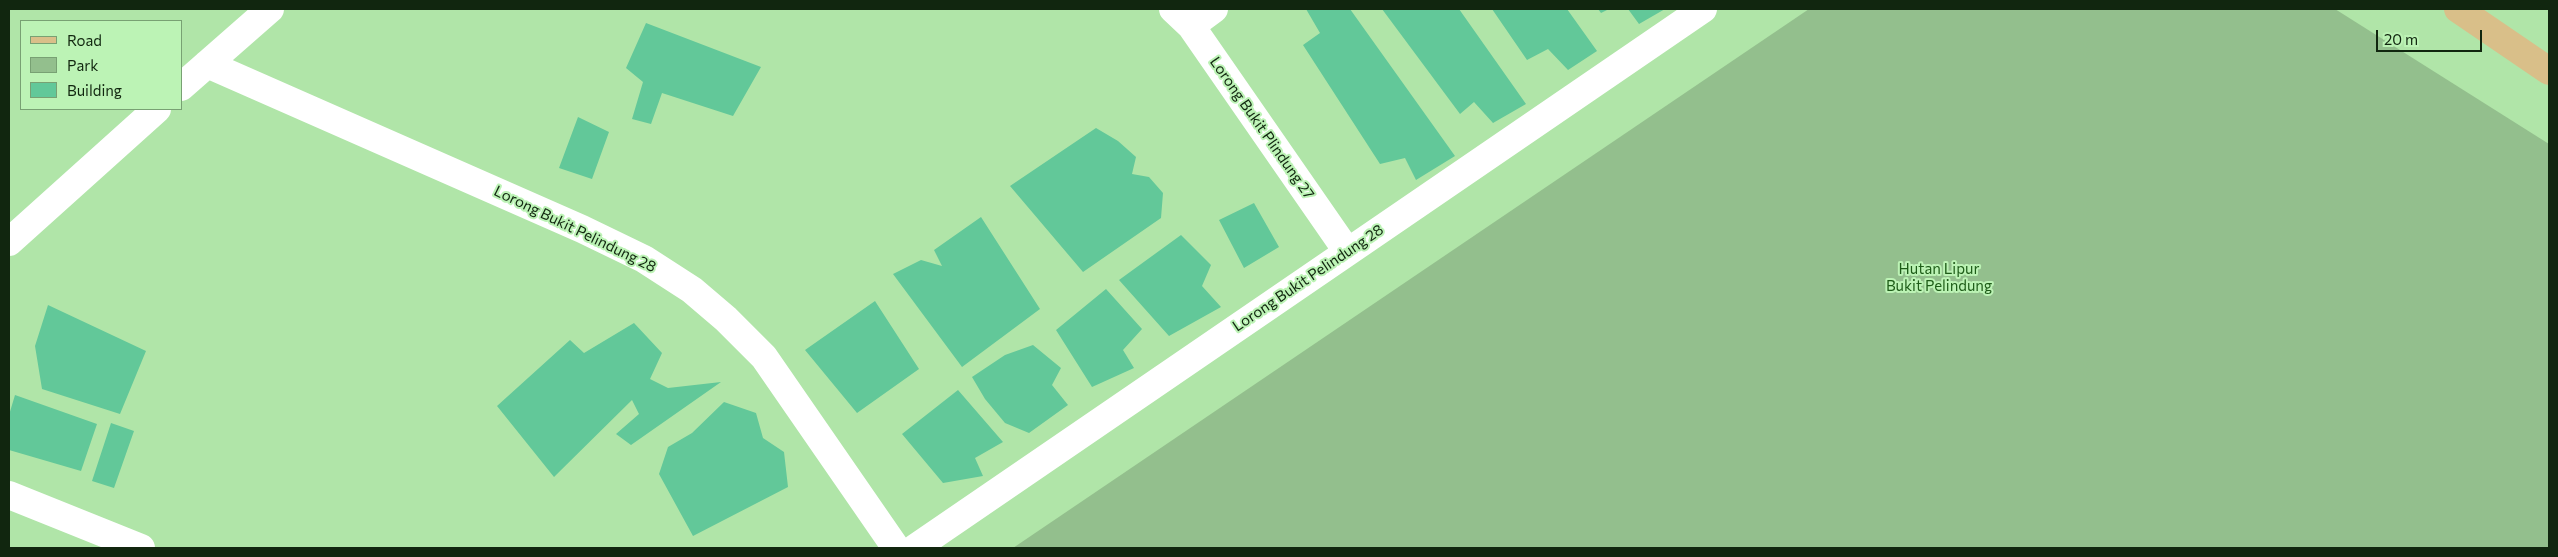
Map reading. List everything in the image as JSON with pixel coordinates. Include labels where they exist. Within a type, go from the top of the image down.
[{"type":"main road","points":[[2458,9],[2549,71]]},
{"type":"street","points":[[182,86],[270,9]]},
{"type":"street","points":[[1182,17],[1214,9]]},
{"type":"street","name":"Lorong Bukit Pelindung 28","points":[[915,548],[1703,9]]},
{"type":"street","name":"Lorong Bukit Plindung 27","points":[[1182,17],[1347,251]]},
{"type":"street","name":"Lorong Bukit Pelindung 28","points":[[207,64],[582,229],[644,259],[692,290],[726,319],[764,357],[896,548]]},
{"type":"street","points":[[9,242],[156,110]]},
{"type":"street","points":[[9,495],[141,548]]},
{"type":"green space","name":"Hutan Lipur Bukit Pelindung","points":[[1809,9],[2335,9],[2549,144],[2549,548],[1013,548]]},
{"type":"building","points":[[1306,9],[1350,9],[1455,156],[1416,180],[1405,158],[1380,164],[1303,45],[1320,33]]},
{"type":"building","points":[[1382,9],[1459,9],[1526,104],[1493,123],[1474,102],[1460,114]]},
{"type":"building","points":[[1492,9],[1567,9],[1597,51],[1568,70],[1548,49],[1527,60]]},
{"type":"building","points":[[1598,9],[1609,9],[1601,13]]},
{"type":"building","points":[[1628,9],[1665,9],[1639,24]]},
{"type":"building","points":[[646,23],[761,67],[733,116],[662,93],[651,124],[632,119],[643,82],[626,68]]},
{"type":"building","points":[[578,117],[609,132],[592,179],[559,168]]},
{"type":"building","points":[[1096,128],[1118,141],[1136,157],[1132,174],[1149,177],[1163,193],[1161,218],[1083,272],[1010,186]]},
{"type":"building","points":[[1254,203],[1279,247],[1244,268],[1219,220]]},
{"type":"building","points":[[981,217],[1040,309],[962,367],[893,274],[921,260],[942,266],[934,250]]},
{"type":"building","points":[[1181,235],[1211,265],[1202,286],[1221,307],[1169,336],[1119,280]]},
{"type":"building","points":[[1106,289],[1142,329],[1123,350],[1134,368],[1092,387],[1056,330]]},
{"type":"building","points":[[875,301],[919,369],[857,413],[805,350]]},
{"type":"building","points":[[48,305],[146,351],[120,414],[42,389],[35,346]]},
{"type":"building","points":[[634,323],[662,353],[650,379],[668,388],[721,382],[631,445],[616,434],[639,414],[632,400],[554,477],[497,406],[570,340],[584,353]]},
{"type":"building","points":[[1033,345],[1061,368],[1052,385],[1068,405],[1029,433],[1005,423],[985,399],[972,377],[1005,355]]},
{"type":"building","points":[[958,390],[1003,442],[975,458],[983,476],[943,483],[902,434]]},
{"type":"building","points":[[15,395],[97,424],[81,471],[9,450],[9,415]]},
{"type":"building","points":[[724,402],[756,413],[763,438],[784,452],[788,487],[693,536],[659,474],[668,447],[692,433]]},
{"type":"building","points":[[111,423],[134,431],[114,488],[92,481]]}]
